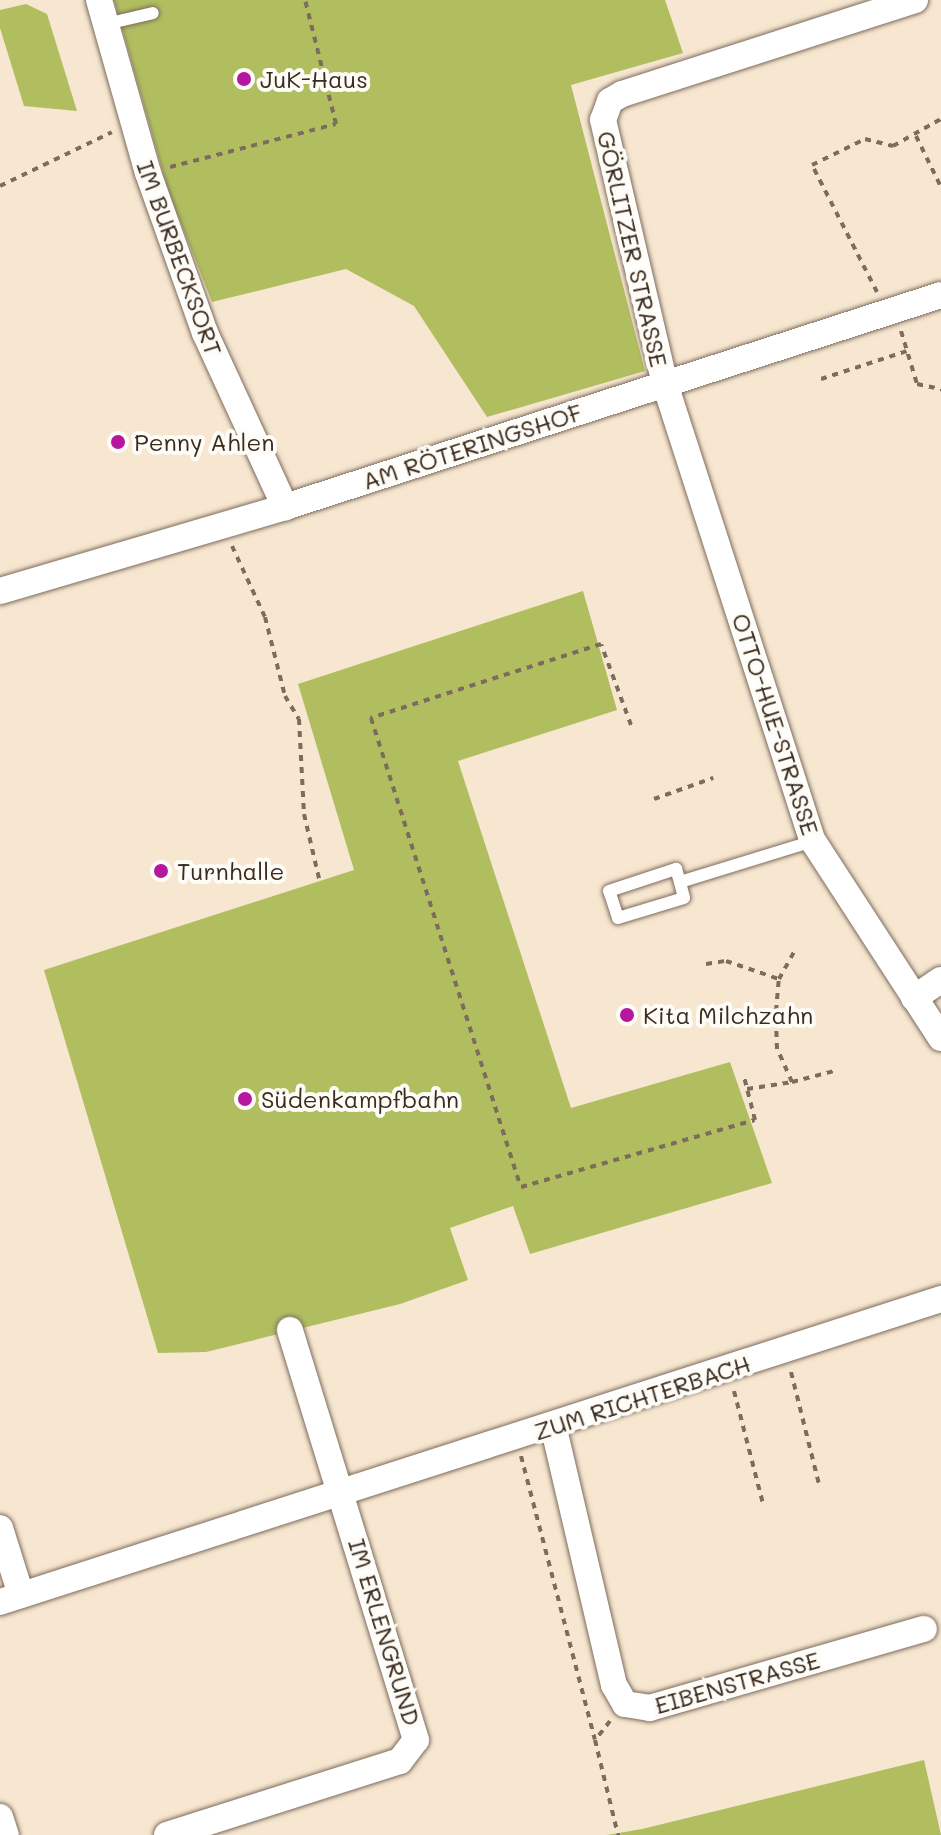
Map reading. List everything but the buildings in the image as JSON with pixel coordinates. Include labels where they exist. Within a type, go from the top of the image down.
[{"type":"street","name":"GÖRLITZER STRASSE","points":[[665,384],[604,127],[606,107],[622,94],[915,0]]},
{"type":"street","name":"IM BURBECKSORT","points":[[102,12],[148,173],[214,356],[285,507]]},
{"type":"street","name":"AM RÖTERINGSHOF","points":[[0,591],[285,507],[941,295]]},
{"type":"street","name":"OTTO-HUE-STRASSE","points":[[665,384],[813,841],[941,1038]]},
{"type":"street","points":[[914,998],[941,980]]},
{"type":"street","name":"ZUM RICHTERBACH","points":[[11,1598],[941,1299]]},
{"type":"street","points":[[290,1330],[343,1493]]},
{"type":"street","name":"EIBENSTRASSE","points":[[553,1425],[614,1685],[625,1704],[650,1708],[933,1626]]},
{"type":"street","name":"IM ERLENGRUND","points":[[167,1835],[400,1761],[414,1749],[416,1731],[343,1493]]},
{"type":"street","points":[[0,1528],[11,1598]]},
{"type":"street","points":[[0,1817],[6,1835]]},
{"type":"lane","points":[[102,12],[153,13]]},
{"type":"lane","points":[[680,882],[813,841]]},
{"type":"lane","points":[[676,869],[680,882],[684,898],[618,918],[609,891],[676,869]]},
{"type":"path","points":[[148,173],[336,124],[305,0]]},
{"type":"path","points":[[941,119],[916,136],[893,146],[865,139],[812,165],[890,311],[917,384],[941,389]]},
{"type":"path","points":[[0,186],[132,122]]},
{"type":"path","points":[[916,136],[941,187]]},
{"type":"path","points":[[821,379],[907,351]]},
{"type":"path","points":[[215,526],[240,556],[265,617],[285,696],[299,719],[304,814],[320,883]]},
{"type":"path","points":[[631,725],[601,644],[371,718],[521,1187],[755,1120],[744,1077]]},
{"type":"path","points":[[654,799],[713,778]]},
{"type":"path","points":[[792,1082],[777,1049],[779,979],[795,950]]},
{"type":"path","points":[[706,964],[747,965],[779,979]]},
{"type":"path","points":[[747,1089],[834,1071]]},
{"type":"path","points":[[785,1350],[819,1484]]},
{"type":"path","points":[[729,1369],[763,1504]]},
{"type":"path","points":[[517,1437],[618,1835]]},
{"type":"path","points":[[595,1740],[625,1704]]},
{"type":"green space","points":[[114,0],[665,0],[683,53],[571,85],[645,371],[487,417],[414,306],[346,269],[212,302],[168,190]]},
{"type":"green space","points":[[26,4],[47,14],[77,111],[24,106],[0,28],[0,10]]},
{"type":"green space","points":[[583,591],[617,710],[458,761],[571,1108],[730,1062],[772,1183],[530,1254],[513,1206],[450,1228],[468,1280],[400,1304],[206,1352],[158,1353],[44,970],[354,870],[298,684]]},
{"type":"green space","points":[[924,1760],[941,1835],[607,1835],[642,1829]]},
{"type":"place","name":"JuK-Haus","points":[[244,79]]},
{"type":"place","name":"Penny Ahlen","points":[[118,442]]},
{"type":"place","name":"Turnhalle","points":[[161,871]]},
{"type":"place","name":"Kita Milchzahn","points":[[627,1015]]},
{"type":"place","name":"Südenkampfbahn","points":[[245,1099]]}]
